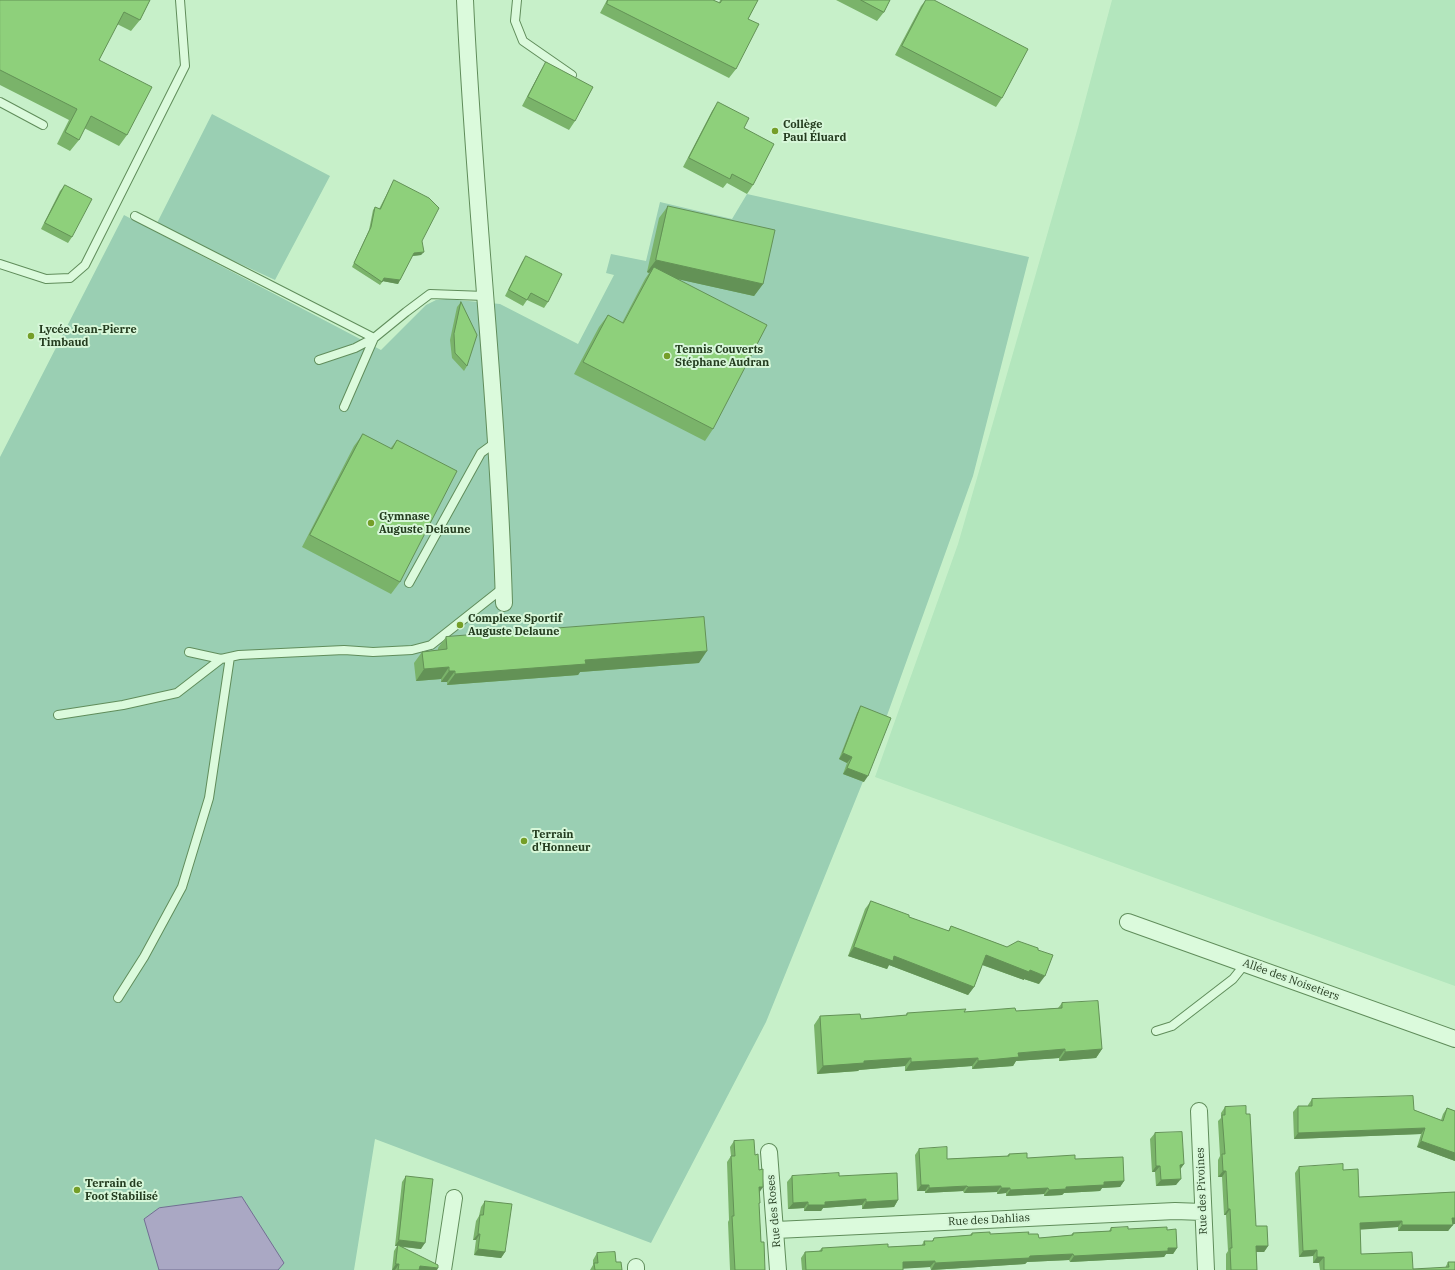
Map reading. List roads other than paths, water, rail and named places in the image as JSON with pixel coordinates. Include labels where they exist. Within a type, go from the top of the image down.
[{"type":"street","points":[[465,0],[468,76],[499,484],[504,596]]},
{"type":"street","name":"Allée des Noisetiers","points":[[1128,922],[1455,1038]]},
{"type":"street","name":"Rue des Pivoines","points":[[1199,1112],[1206,1270]]},
{"type":"street","name":"Rue des Roses","points":[[769,1152],[778,1270]]},
{"type":"street","points":[[443,1270],[454,1198]]},
{"type":"street","name":"Rue des Dahlias","points":[[776,1230],[1175,1211],[1203,1212]]},
{"type":"lane","points":[[0,264],[46,279],[70,278],[85,265],[185,66],[180,0]]},
{"type":"lane","points":[[517,0],[515,20],[523,41],[572,75]]},
{"type":"lane","points":[[0,102],[43,125]]},
{"type":"lane","points":[[135,216],[374,338]]},
{"type":"lane","points":[[319,360],[355,348],[374,338],[430,294],[485,296]]},
{"type":"lane","points":[[344,407],[374,338]]},
{"type":"lane","points":[[409,583],[480,453],[496,442]]},
{"type":"lane","points":[[189,652],[221,659],[238,655],[344,650],[373,652],[418,648],[430,645],[504,596]]},
{"type":"lane","points":[[118,998],[144,957],[182,887],[209,798],[230,657]]},
{"type":"lane","points":[[58,715],[123,705],[177,693],[221,659]]},
{"type":"lane","points":[[1156,1031],[1172,1026],[1234,979],[1245,964]]},
{"type":"water","points":[[242,1197],[284,1263],[278,1270],[159,1270],[144,1219],[159,1208]]},
{"type":"place","name":"Collège Paul Éluard","points":[[775,131]]},
{"type":"place","name":"Lycée Jean-Pierre Timbaud","points":[[31,336]]},
{"type":"place","name":"Tennis Couverts Stéphane Audran","points":[[667,356]]},
{"type":"place","name":"Gymnase Auguste Delaune","points":[[371,523]]},
{"type":"place","name":"Complexe Sportif Auguste Delaune","points":[[460,625]]},
{"type":"place","name":"Terrain d'Honneur","points":[[524,841]]},
{"type":"place","name":"Terrain de Foot Stabilisé","points":[[77,1190]]}]
